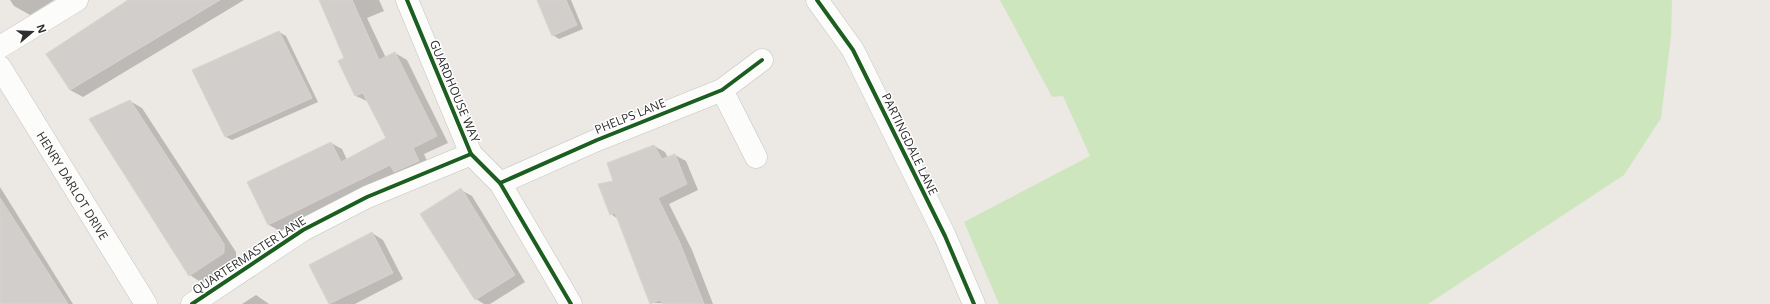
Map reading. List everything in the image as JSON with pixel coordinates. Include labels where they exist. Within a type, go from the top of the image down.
[{"type":"street","points":[[0,47],[77,0]]},
{"type":"street","name":"GUARDHOUSE WAY","points":[[407,0],[471,154],[500,183],[571,304]]},
{"type":"street","name":"PARTINGDALE LANE","points":[[817,0],[853,50],[945,236],[974,304]]},
{"type":"street","name":"PHELPS LANE","points":[[500,183],[597,140],[722,90],[762,60]]},
{"type":"street","name":"HENRY DARLOT DRIVE","points":[[0,67],[146,304]]},
{"type":"street","points":[[722,90],[756,157]]},
{"type":"street","name":"QUARTERMASTER LANE","points":[[192,304],[303,230],[367,197],[471,154]]},
{"type":"green space","points":[[1000,0],[1672,0],[1671,36],[1661,118],[1624,175],[1428,304],[999,304],[964,222],[1090,156],[1063,96],[1052,97]]},
{"type":"building","points":[[128,0],[220,0],[70,90],[46,54]]},
{"type":"building","points":[[319,0],[352,0],[379,60],[395,52],[437,136],[413,148],[419,161],[394,172],[390,165],[268,225],[247,182],[331,142],[341,162],[386,138],[363,93],[355,96],[338,61],[344,58]]},
{"type":"building","points":[[537,0],[566,0],[577,25],[552,36]]},
{"type":"building","points":[[279,31],[312,98],[225,137],[192,70]]},
{"type":"building","points":[[130,100],[224,244],[224,253],[189,276],[89,119]]},
{"type":"building","points":[[654,145],[662,159],[675,154],[687,184],[658,198],[680,243],[704,304],[663,304],[660,300],[650,304],[615,213],[610,215],[598,184],[613,181],[607,163]]},
{"type":"building","points":[[461,188],[515,275],[475,300],[420,214]]},
{"type":"building","points":[[0,198],[36,254],[68,304],[0,304]]},
{"type":"building","points":[[372,232],[393,273],[329,304],[309,265]]},
{"type":"cycle path","points":[[407,0],[471,154],[500,183],[571,304]]},
{"type":"cycle path","points":[[817,0],[853,50],[945,236],[974,304]]},
{"type":"cycle path","points":[[500,183],[597,140],[722,90],[762,60]]},
{"type":"cycle path","points":[[192,304],[303,230],[367,197],[471,154]]}]
